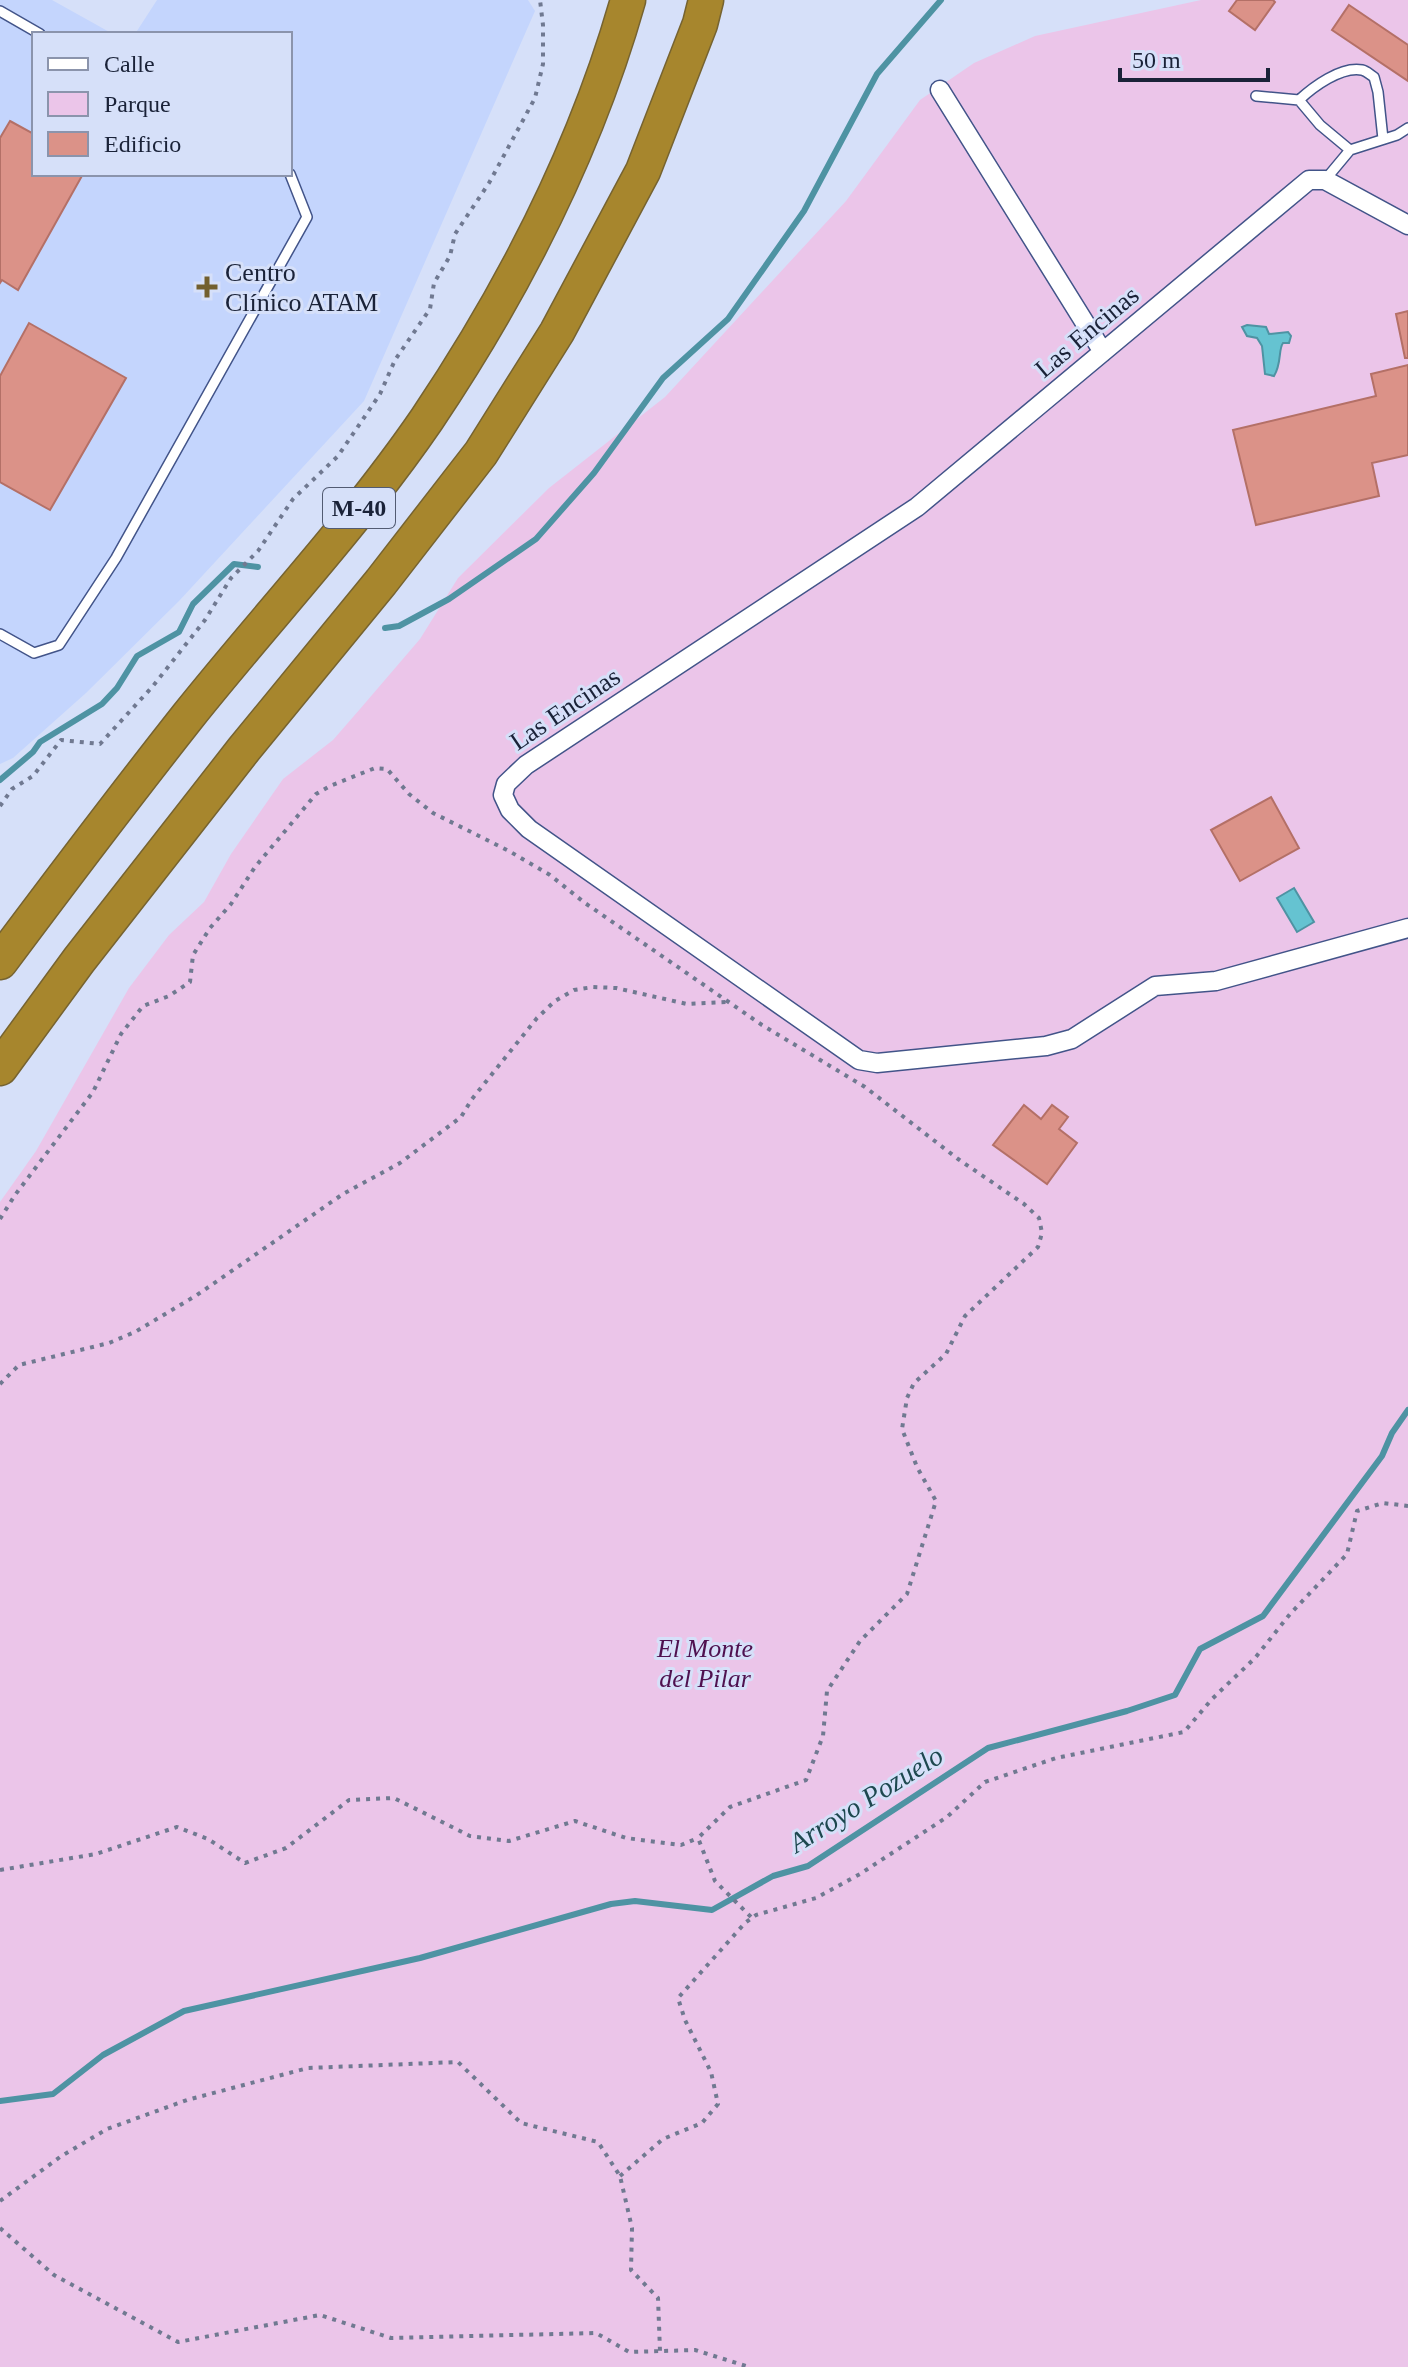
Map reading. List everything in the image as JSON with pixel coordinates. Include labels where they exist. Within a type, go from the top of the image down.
[{"type":"highway","name":"M-40","points":[[0,962],[188,716],[327,550],[427,419],[507,288],[573,154],[628,0]]},
{"type":"highway","name":"M-40","points":[[0,1068],[127,898],[481,453],[557,332],[643,171],[700,24],[706,0]]},
{"type":"street","points":[[940,90],[1103,352]]},
{"type":"street","name":"Las Encinas","points":[[1325,180],[1309,180],[917,507],[526,765],[506,784],[503,795],[505,803],[529,829],[859,1060],[1046,1046],[1072,1039],[1155,986],[1216,981],[1408,928]]},
{"type":"street","points":[[1325,180],[1408,225]]},
{"type":"lane","points":[[0,11],[37,32]]},
{"type":"lane","points":[[1299,100],[1311,88],[1328,79],[1362,70],[1374,77],[1383,139]]},
{"type":"lane","points":[[1256,96],[1299,100],[1320,125],[1350,150]]},
{"type":"lane","points":[[1325,180],[1350,150],[1408,128]]},
{"type":"lane","points":[[0,634],[34,653],[59,645],[116,558],[307,217],[291,176]]},
{"type":"path","points":[[0,806],[12,789],[33,776],[61,740],[100,744],[153,686],[205,620],[231,578],[258,551],[293,499],[338,456],[361,426],[395,360],[430,309],[434,283],[450,256],[455,234],[489,183],[510,139],[535,98],[543,64],[540,0]]},
{"type":"path","points":[[0,1219],[93,1092],[121,1034],[143,1006],[169,996],[190,982],[193,955],[255,867],[316,794],[375,768],[387,769],[409,794],[433,813],[550,875],[585,903],[728,1002],[865,1087],[958,1159],[1024,1204],[1039,1218],[1042,1233],[1038,1247],[965,1316],[946,1354],[914,1383],[907,1398],[902,1429],[917,1467],[936,1501],[907,1594],[860,1641],[827,1691],[823,1736],[806,1780],[730,1807],[698,1838],[681,1845],[626,1838],[575,1821],[509,1841],[470,1836],[394,1798],[349,1800],[286,1848],[245,1863],[208,1839],[177,1827],[96,1854],[0,1870]]},
{"type":"path","points":[[0,1384],[19,1365],[109,1343],[135,1332],[197,1295],[343,1194],[411,1156],[461,1117],[537,1018],[555,1001],[574,990],[616,988],[687,1004],[728,1002]]},
{"type":"path","points":[[620,2176],[663,2139],[702,2123],[718,2104],[711,2072],[685,2020],[678,1998],[722,1946],[752,1918],[816,1898],[860,1874],[947,1817],[985,1782],[1056,1758],[1184,1732],[1347,1554],[1357,1511],[1383,1503],[1408,1506]]},
{"type":"path","points":[[698,1838],[715,1881],[752,1918]]},
{"type":"path","points":[[0,2201],[60,2157],[107,2129],[187,2100],[308,2068],[458,2062],[521,2123],[598,2142],[620,2176],[632,2228],[631,2270],[658,2298],[660,2351]]},
{"type":"path","points":[[0,2228],[54,2275],[178,2342],[320,2315],[391,2338],[596,2333],[629,2352],[695,2350],[749,2367]]},
{"type":"shaded area","name":"Centro Clínico ATAM","points":[[0,0],[52,0],[109,32],[32,32],[32,176],[292,176],[292,32],[136,32],[157,0],[528,0],[535,11],[364,401],[179,601],[86,693],[13,758],[0,764]]},
{"type":"shaded area","points":[[1242,327],[1266,327],[1269,334],[1288,332],[1291,336],[1289,343],[1283,343],[1274,376],[1265,374],[1262,346],[1257,338],[1247,336]]},
{"type":"shaded area","points":[[1294,888],[1314,922],[1297,932],[1277,898]]},
{"type":"green space","name":"El Monte del Pilar","points":[[1201,0],[1408,0],[1408,2367],[0,2367],[0,1202],[36,1151],[129,988],[169,935],[204,902],[231,854],[283,779],[333,740],[360,709],[420,639],[458,578],[549,488],[665,397],[846,201],[920,100],[974,63],[1035,36]]},
{"type":"building","points":[[1237,0],[1275,2],[1255,30],[1229,11]]},
{"type":"building","points":[[1349,5],[1408,45],[1408,81],[1332,30]]},
{"type":"building","points":[[10,121],[32,133],[32,176],[82,176],[18,290],[2,280],[0,283],[0,138]]},
{"type":"building","points":[[1408,311],[1408,358],[1405,358],[1396,314]]},
{"type":"building","points":[[29,323],[126,378],[50,510],[0,482],[0,376]]},
{"type":"building","points":[[1408,365],[1408,455],[1372,463],[1379,496],[1256,525],[1233,430],[1376,396],[1371,374]]},
{"type":"building","points":[[1271,797],[1299,848],[1240,881],[1211,830]]},
{"type":"building","points":[[1024,1105],[1041,1119],[1052,1105],[1068,1117],[1059,1129],[1077,1143],[1047,1184],[993,1145]]},
{"type":"waterway","points":[[385,628],[399,626],[449,599],[536,539],[594,473],[663,378],[728,319],[804,211],[877,74],[941,0]]},
{"type":"waterway","points":[[0,780],[33,752],[40,742],[102,704],[117,688],[137,656],[179,632],[193,604],[234,564],[258,567]]},
{"type":"waterway","name":"Arroyo Pozuelo","points":[[0,2101],[53,2094],[103,2055],[184,2011],[420,1958],[611,1904],[635,1901],[712,1910],[773,1876],[808,1866],[988,1748],[1175,1695],[1200,1649],[1263,1616],[1382,1456],[1392,1433],[1408,1410]]},
{"type":"place","name":"Centro Clínico ATAM","points":[[207,287]]}]
